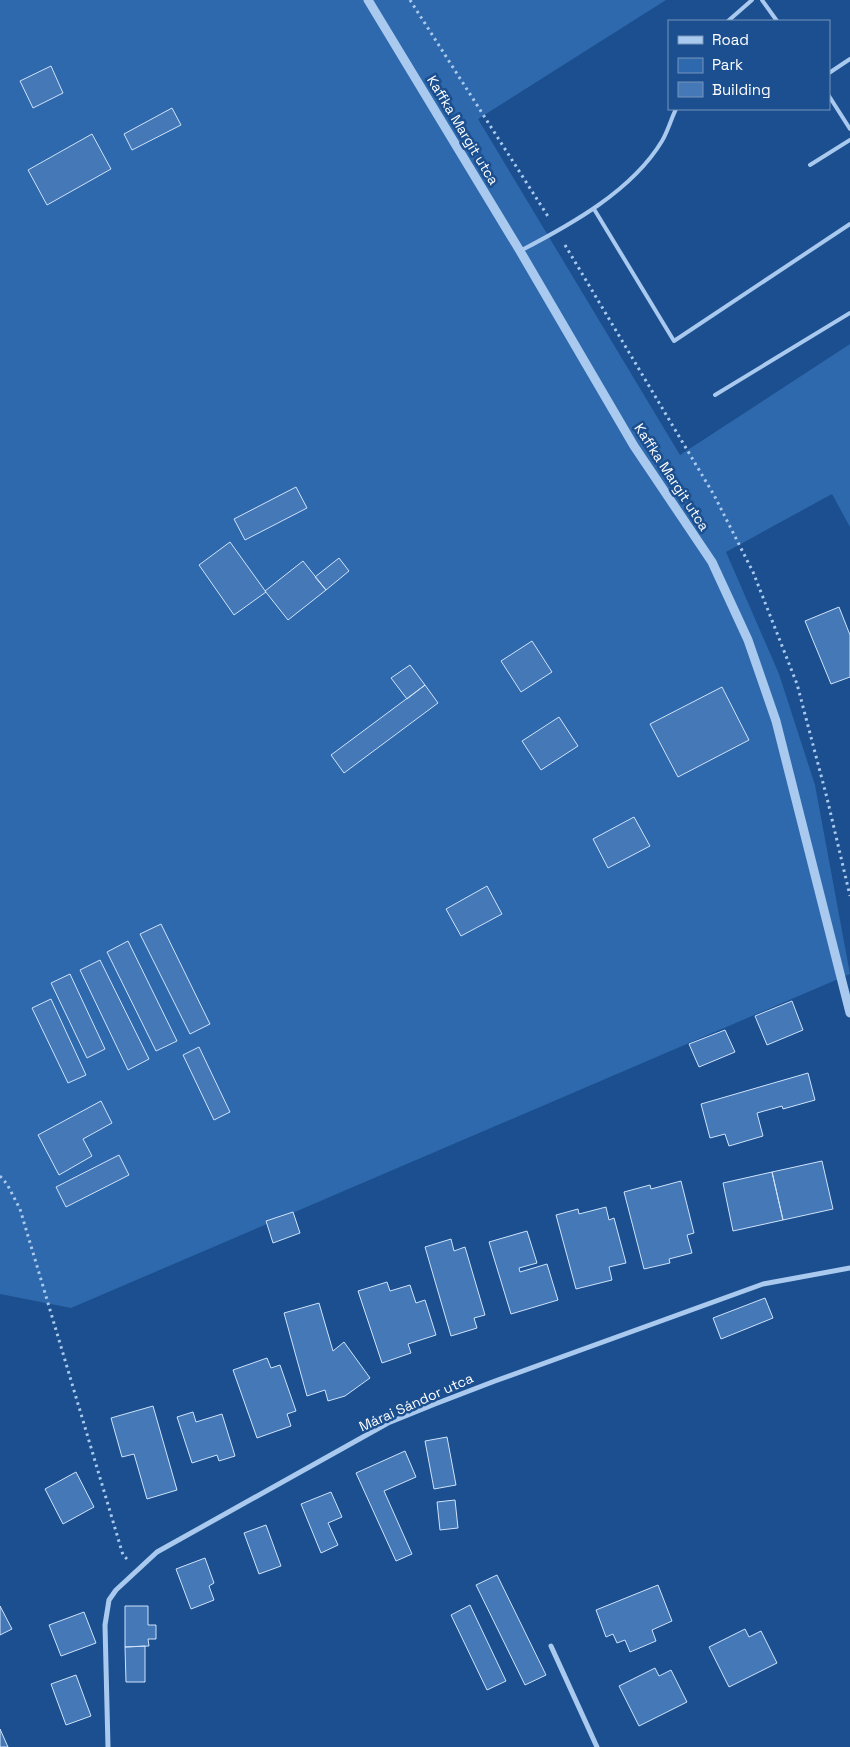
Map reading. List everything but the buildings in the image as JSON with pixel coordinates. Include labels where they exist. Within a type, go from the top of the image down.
[{"type":"street","name":"Kaffka Margit utca","points":[[368,0],[520,251],[634,446],[712,562],[748,640],[776,722],[850,1013]]},
{"type":"street","name":"Márai Sándor utca","points":[[108,1747],[105,1625],[108,1600],[116,1590],[157,1552],[388,1423],[495,1381],[763,1284],[850,1268]]},
{"type":"street","points":[[551,1646],[597,1747]]},
{"type":"lane","points":[[729,20],[752,0]]},
{"type":"lane","points":[[762,0],[776,20]]},
{"type":"lane","points":[[830,72],[850,59]]},
{"type":"lane","points":[[830,98],[850,129]]},
{"type":"lane","points":[[520,251],[594,210],[642,168],[662,140],[676,110]]},
{"type":"lane","points":[[810,165],[850,140]]},
{"type":"lane","points":[[594,210],[674,341],[850,224]]},
{"type":"lane","points":[[716,395],[850,313]]},
{"type":"path","points":[[410,0],[557,232],[714,495],[753,572],[797,684],[850,896]]},
{"type":"path","points":[[0,1176],[7,1184],[20,1209],[123,1555],[128,1560]]},
{"type":"green space","points":[[0,0],[666,0],[478,119],[680,455],[850,344],[850,527],[832,494],[726,552],[779,674],[815,785],[850,974],[71,1308],[0,1294]]}]
